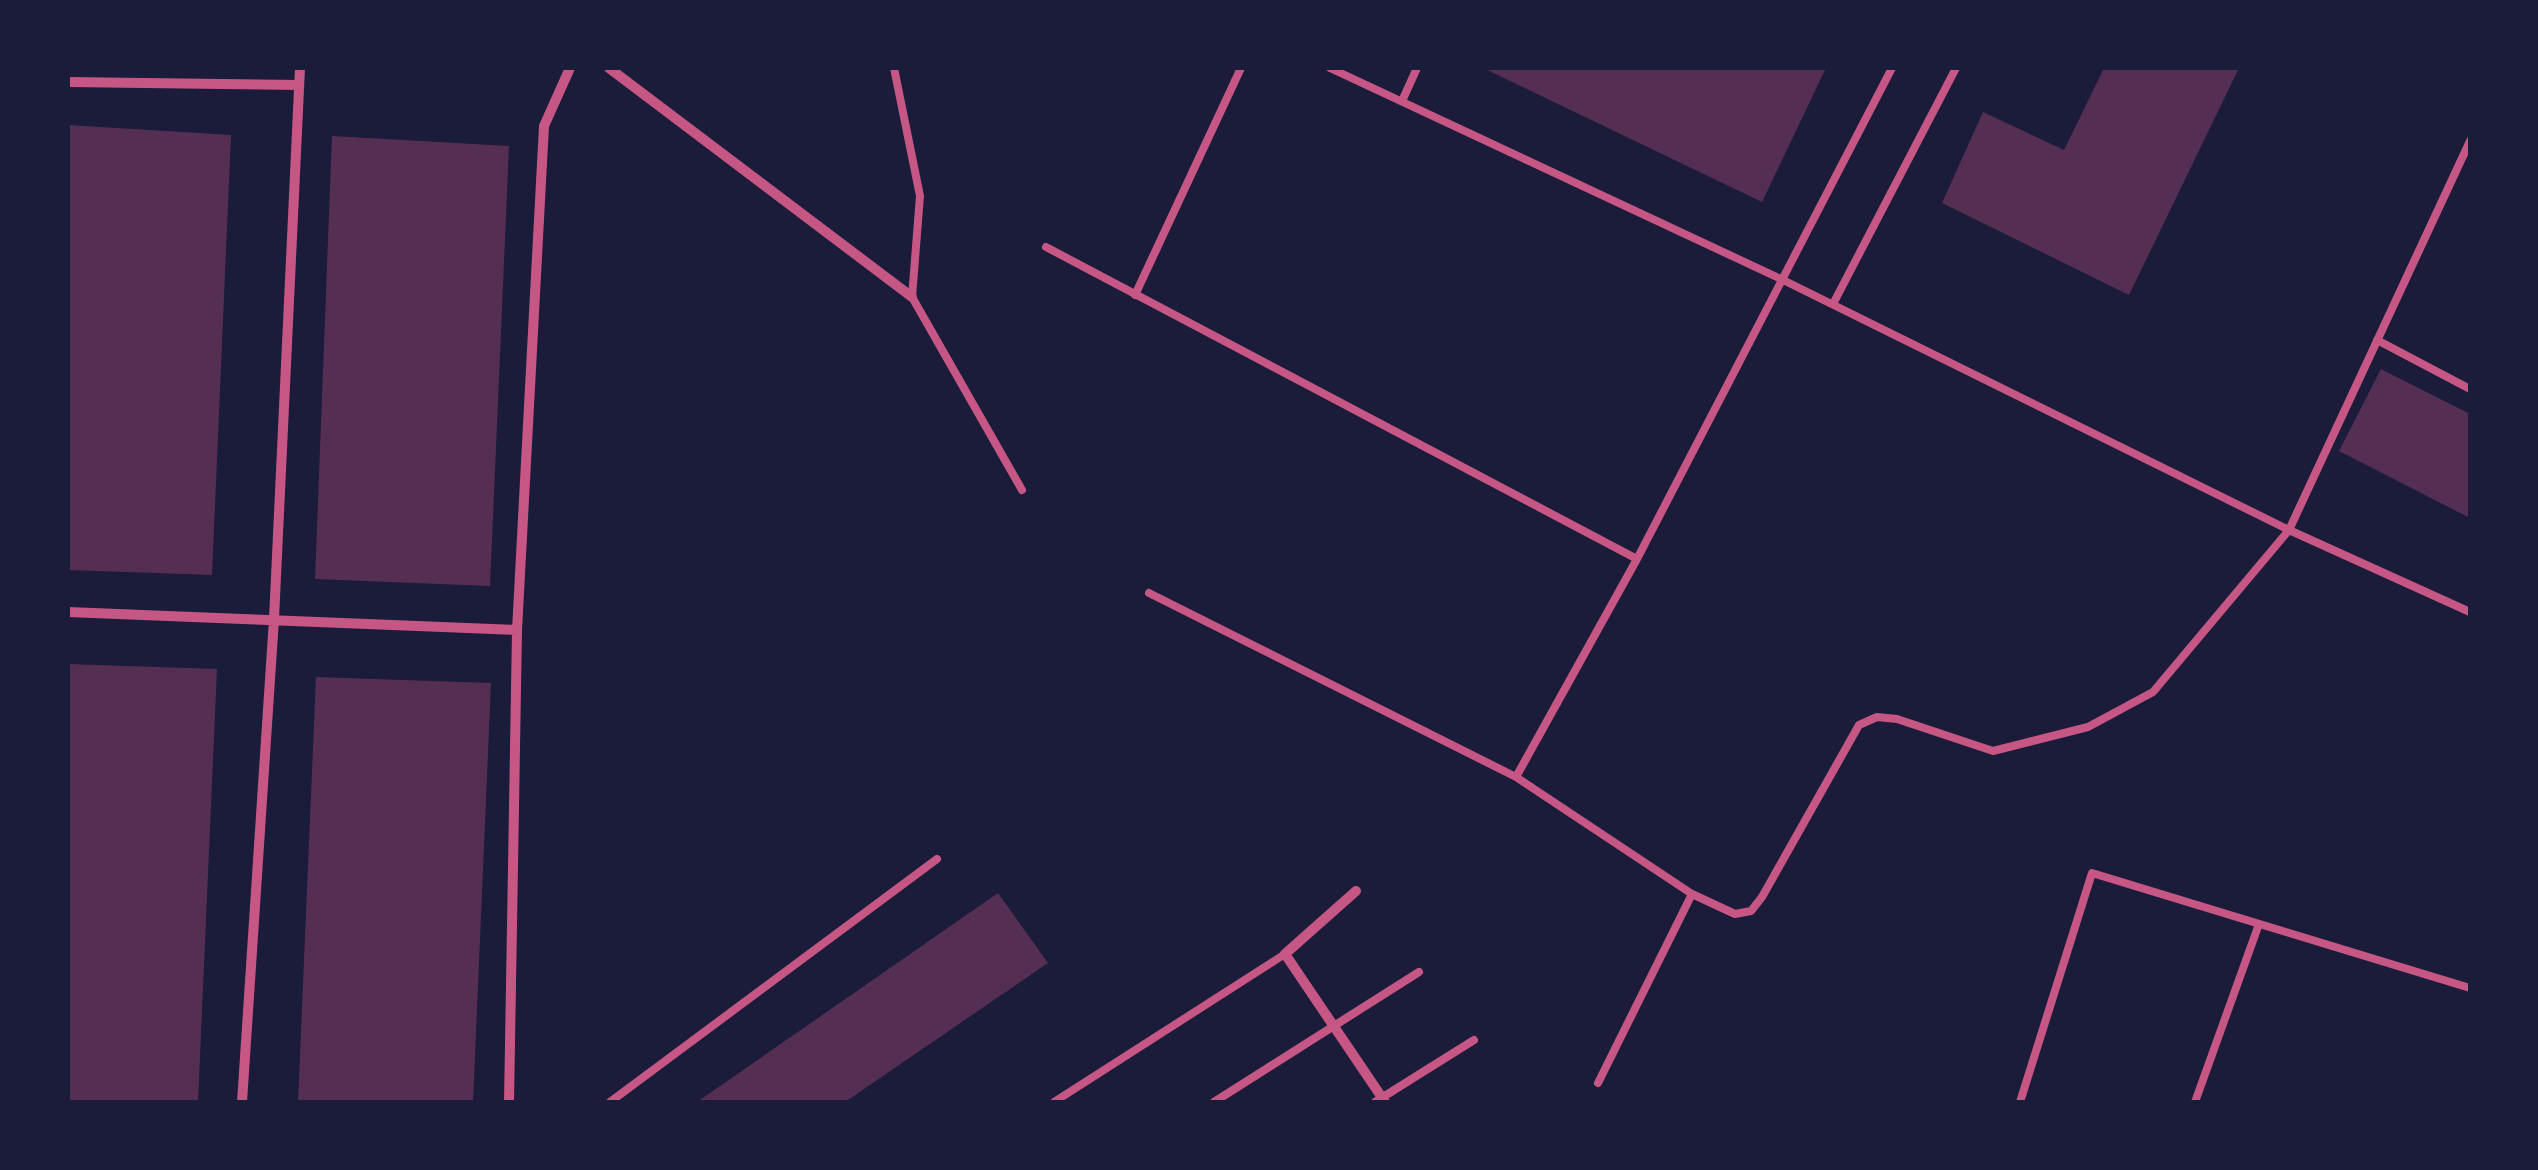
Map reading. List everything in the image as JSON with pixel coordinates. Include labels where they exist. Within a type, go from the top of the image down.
[{"type":"street","points":[[242,1102],[274,619],[300,68]]},
{"type":"street","points":[[510,1102],[517,630],[544,126],[570,68]]},
{"type":"street","points":[[609,68],[912,297]]},
{"type":"street","points":[[68,82],[299,85]]},
{"type":"street","points":[[68,612],[517,630]]},
{"type":"street","points":[[1356,891],[1285,954],[1380,1101]]},
{"type":"lane","points":[[894,68],[920,196],[912,297],[1022,490]]},
{"type":"lane","points":[[1135,295],[1241,68]]},
{"type":"lane","points":[[1330,68],[1781,279],[2289,530],[2470,612]]},
{"type":"lane","points":[[1402,101],[1417,68]]},
{"type":"lane","points":[[1516,777],[1636,559],[1892,68]]},
{"type":"lane","points":[[1832,304],[1956,68]]},
{"type":"lane","points":[[1149,594],[1516,777],[1692,894],[1734,914],[1751,911],[1858,725],[1877,717],[1898,719],[1993,752],[2088,727],[2153,692],[2289,530],[2470,141]]},
{"type":"lane","points":[[1046,248],[1636,559]]},
{"type":"lane","points":[[2378,340],[2470,389]]},
{"type":"lane","points":[[610,1102],[937,859]]},
{"type":"lane","points":[[2020,1102],[2092,872],[2470,988]]},
{"type":"lane","points":[[1598,1082],[1692,894]]},
{"type":"lane","points":[[2195,1102],[2259,924]]},
{"type":"lane","points":[[1054,1102],[1285,954]]},
{"type":"lane","points":[[1214,1102],[1420,972]]},
{"type":"lane","points":[[1380,1101],[1474,1040]]},
{"type":"building","points":[[1483,68],[1826,68],[1762,202]]},
{"type":"building","points":[[2104,68],[2239,68],[2129,295],[1942,203],[1983,112],[2064,150]]},
{"type":"building","points":[[68,125],[231,135],[212,575],[68,570]]},
{"type":"building","points":[[332,136],[509,146],[490,586],[315,579]]},
{"type":"building","points":[[2381,369],[2470,414],[2470,518],[2339,451]]},
{"type":"building","points":[[68,664],[217,669],[198,1102],[68,1102]]},
{"type":"building","points":[[316,677],[491,683],[473,1102],[298,1102]]},
{"type":"building","points":[[998,893],[1048,963],[845,1102],[697,1102]]}]
